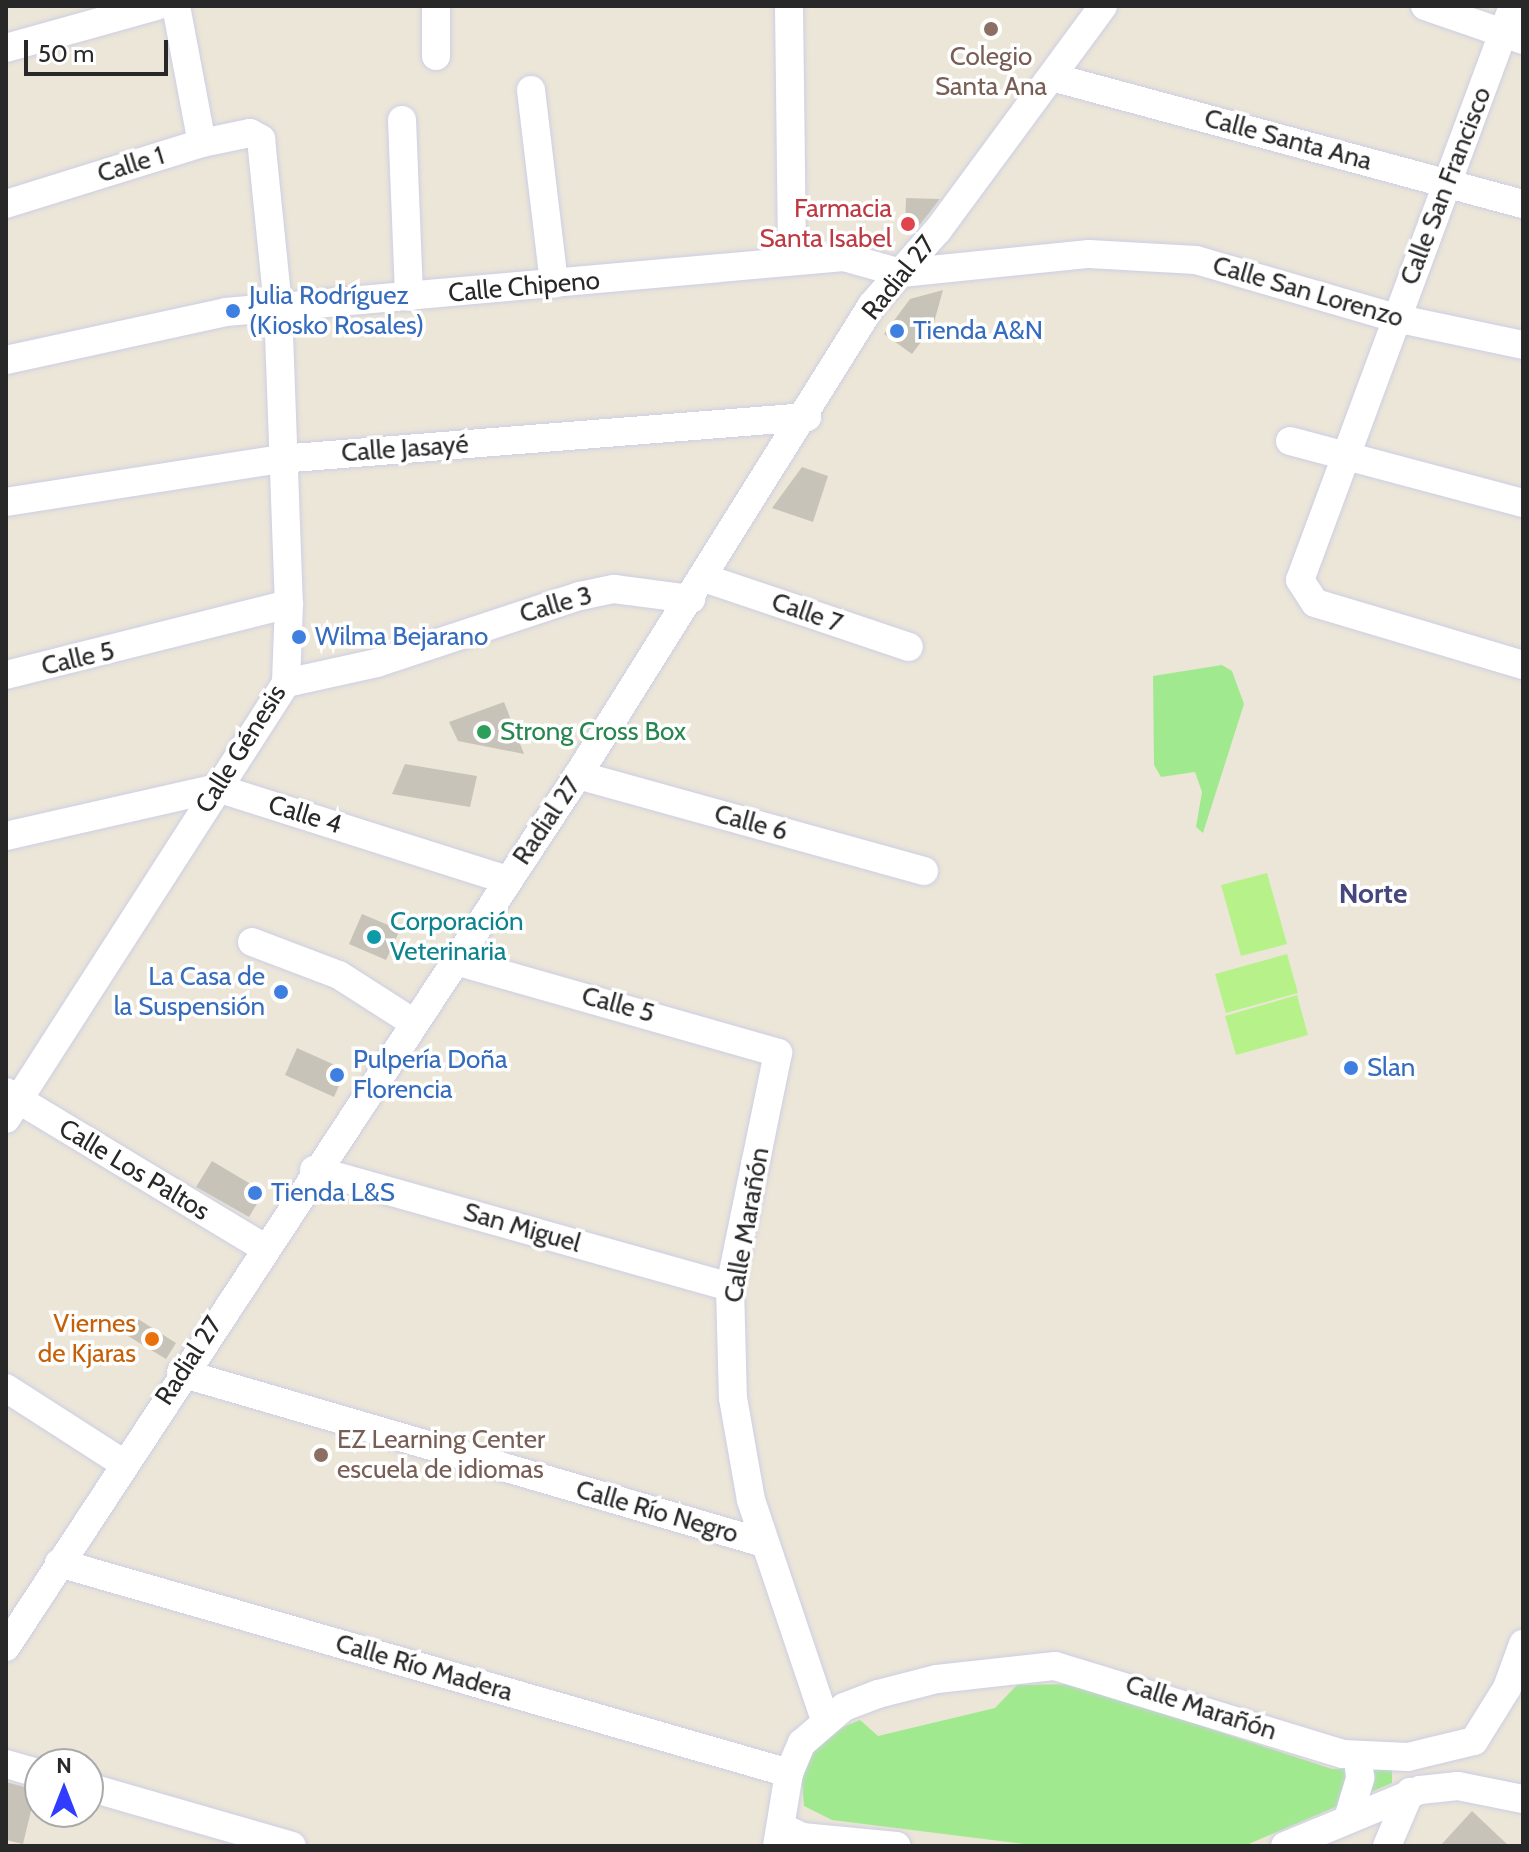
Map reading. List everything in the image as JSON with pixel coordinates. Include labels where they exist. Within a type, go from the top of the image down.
[{"type":"street","points":[[6,48],[156,6]]},
{"type":"street","points":[[176,6],[202,143]]},
{"type":"street","points":[[436,6],[436,56]]},
{"type":"street","points":[[789,6],[792,261]]},
{"type":"street","name":"Radial 27","points":[[6,1647],[263,1247],[578,775],[807,417],[872,305],[901,273],[1103,6]]},
{"type":"street","points":[[1425,6],[1514,37]]},
{"type":"street","name":"Calle San Francisco","points":[[1513,6],[1514,37],[1450,184],[1342,455],[1302,569],[1302,591],[1315,603],[1523,665]]},
{"type":"street","name":"Calle Santa Ana","points":[[1052,77],[1523,204]]},
{"type":"street","points":[[531,90],[554,284]]},
{"type":"street","points":[[402,120],[409,297]]},
{"type":"street","name":"Calle 1","points":[[6,204],[202,143],[257,134]]},
{"type":"street","name":"Calle Génesis","points":[[10,1104],[286,683],[289,604],[280,459],[278,307],[257,134]]},
{"type":"street","name":"Calle San Lorenzo","points":[[901,273],[1143,254],[1265,276],[1395,318],[1523,345]]},
{"type":"street","name":"Calle Chipeno","points":[[6,360],[278,307],[844,257],[901,273]]},
{"type":"street","name":"Calle Jasayé","points":[[6,502],[280,459],[807,417]]},
{"type":"street","points":[[1290,441],[1523,503]]},
{"type":"street","name":"Calle 3","points":[[286,683],[377,663],[580,596],[614,589],[697,589]]},
{"type":"street","name":"Calle 7","points":[[697,589],[909,647]]},
{"type":"street","name":"Calle 5","points":[[6,675],[289,604]]},
{"type":"street","name":"Calle 6","points":[[578,775],[924,871]]},
{"type":"street","points":[[6,836],[217,788]]},
{"type":"street","name":"Calle 4","points":[[217,788],[507,880]]},
{"type":"street","points":[[252,942],[339,975],[414,1023]]},
{"type":"street","name":"Calle 5","points":[[456,961],[778,1053]]},
{"type":"street","name":"Calle Marañón","points":[[778,1053],[730,1287],[740,1453],[764,1543],[825,1720]]},
{"type":"street","name":"Calle Los Paltos","points":[[10,1104],[263,1247]]},
{"type":"street","name":"San Miguel","points":[[314,1170],[730,1287]]},
{"type":"street","name":"Calle Río Negro","points":[[181,1373],[764,1543]]},
{"type":"street","points":[[6,1388],[123,1463]]},
{"type":"street","name":"Calle Río Madera","points":[[59,1563],[789,1773]]},
{"type":"street","name":"Calle Marañón","points":[[779,1836],[789,1773],[802,1743],[825,1720],[878,1694],[937,1679],[1055,1666],[1358,1757],[1408,1757],[1474,1741],[1515,1691],[1523,1644]]},
{"type":"street","points":[[1349,1815],[1360,1778],[1358,1757]]},
{"type":"street","points":[[1285,1846],[1349,1815],[1410,1792],[1458,1786],[1523,1799]]},
{"type":"street","points":[[104,1792],[292,1846]]},
{"type":"street","points":[[1387,1846],[1410,1792]]},
{"type":"street","points":[[779,1836],[897,1846]]},
{"type":"green space","points":[[1222,665],[1232,671],[1244,704],[1203,833],[1196,827],[1202,792],[1195,772],[1161,777],[1154,765],[1153,676]]},
{"type":"green space","points":[[1267,873],[1287,944],[1241,956],[1221,885]]},
{"type":"green space","points":[[1287,954],[1298,993],[1226,1013],[1215,974]]},
{"type":"green space","points":[[1297,995],[1308,1035],[1236,1055],[1225,1016]]},
{"type":"green space","points":[[1075,1684],[1332,1769],[1392,1767],[1392,1783],[1244,1846],[1040,1846],[832,1820],[804,1806],[800,1758],[828,1733],[860,1720],[878,1736],[995,1708],[1017,1685]]},
{"type":"building","points":[[906,198],[940,199],[915,231],[905,231]]},
{"type":"building","points":[[943,290],[933,326],[912,354],[884,334],[910,299]]},
{"type":"building","points":[[802,467],[828,476],[813,522],[772,508]]},
{"type":"building","name":"Strong Cross Box","points":[[504,702],[524,754],[458,741],[449,722]]},
{"type":"building","points":[[405,764],[477,776],[470,807],[392,794]]},
{"type":"building","name":"Corporación Veterinaria","points":[[362,914],[400,930],[386,960],[349,944]]},
{"type":"building","points":[[297,1048],[346,1070],[334,1097],[285,1075]]},
{"type":"building","points":[[212,1161],[264,1192],[249,1217],[196,1187]]},
{"type":"building","name":"Viernes de Kjaras","points":[[138,1319],[176,1343],[166,1359],[128,1336]]},
{"type":"building","points":[[6,1782],[24,1787],[24,1828],[27,1828],[23,1844],[6,1840]]},
{"type":"building","points":[[1472,1811],[1509,1846],[1440,1846]]},
{"type":"place","name":"Colegio Santa Ana","points":[[991,29]]},
{"type":"place","name":"Farmacia Santa Isabel","points":[[908,224]]},
{"type":"place","name":"Julia Rodríguez (Kiosko Rosales)","points":[[233,311]]},
{"type":"place","name":"Tienda A&N","points":[[897,331]]},
{"type":"place","name":"Wilma Bejarano","points":[[299,637]]},
{"type":"place","name":"Strong Cross Box","points":[[484,732]]},
{"type":"place","name":"Corporación Veterinaria","points":[[374,937]]},
{"type":"place","name":"La Casa de la Suspensión","points":[[281,992]]},
{"type":"place","name":"Slan","points":[[1351,1068]]},
{"type":"place","name":"Pulpería Doña Florencia","points":[[337,1075]]},
{"type":"place","name":"Tienda L&S","points":[[255,1193]]},
{"type":"place","name":"Viernes de Kjaras","points":[[152,1339]]},
{"type":"place","name":"EZ Learning Center escuela de idiomas","points":[[321,1455]]},
{"type":"district","name":"Norte","points":[[1373,893]]}]
